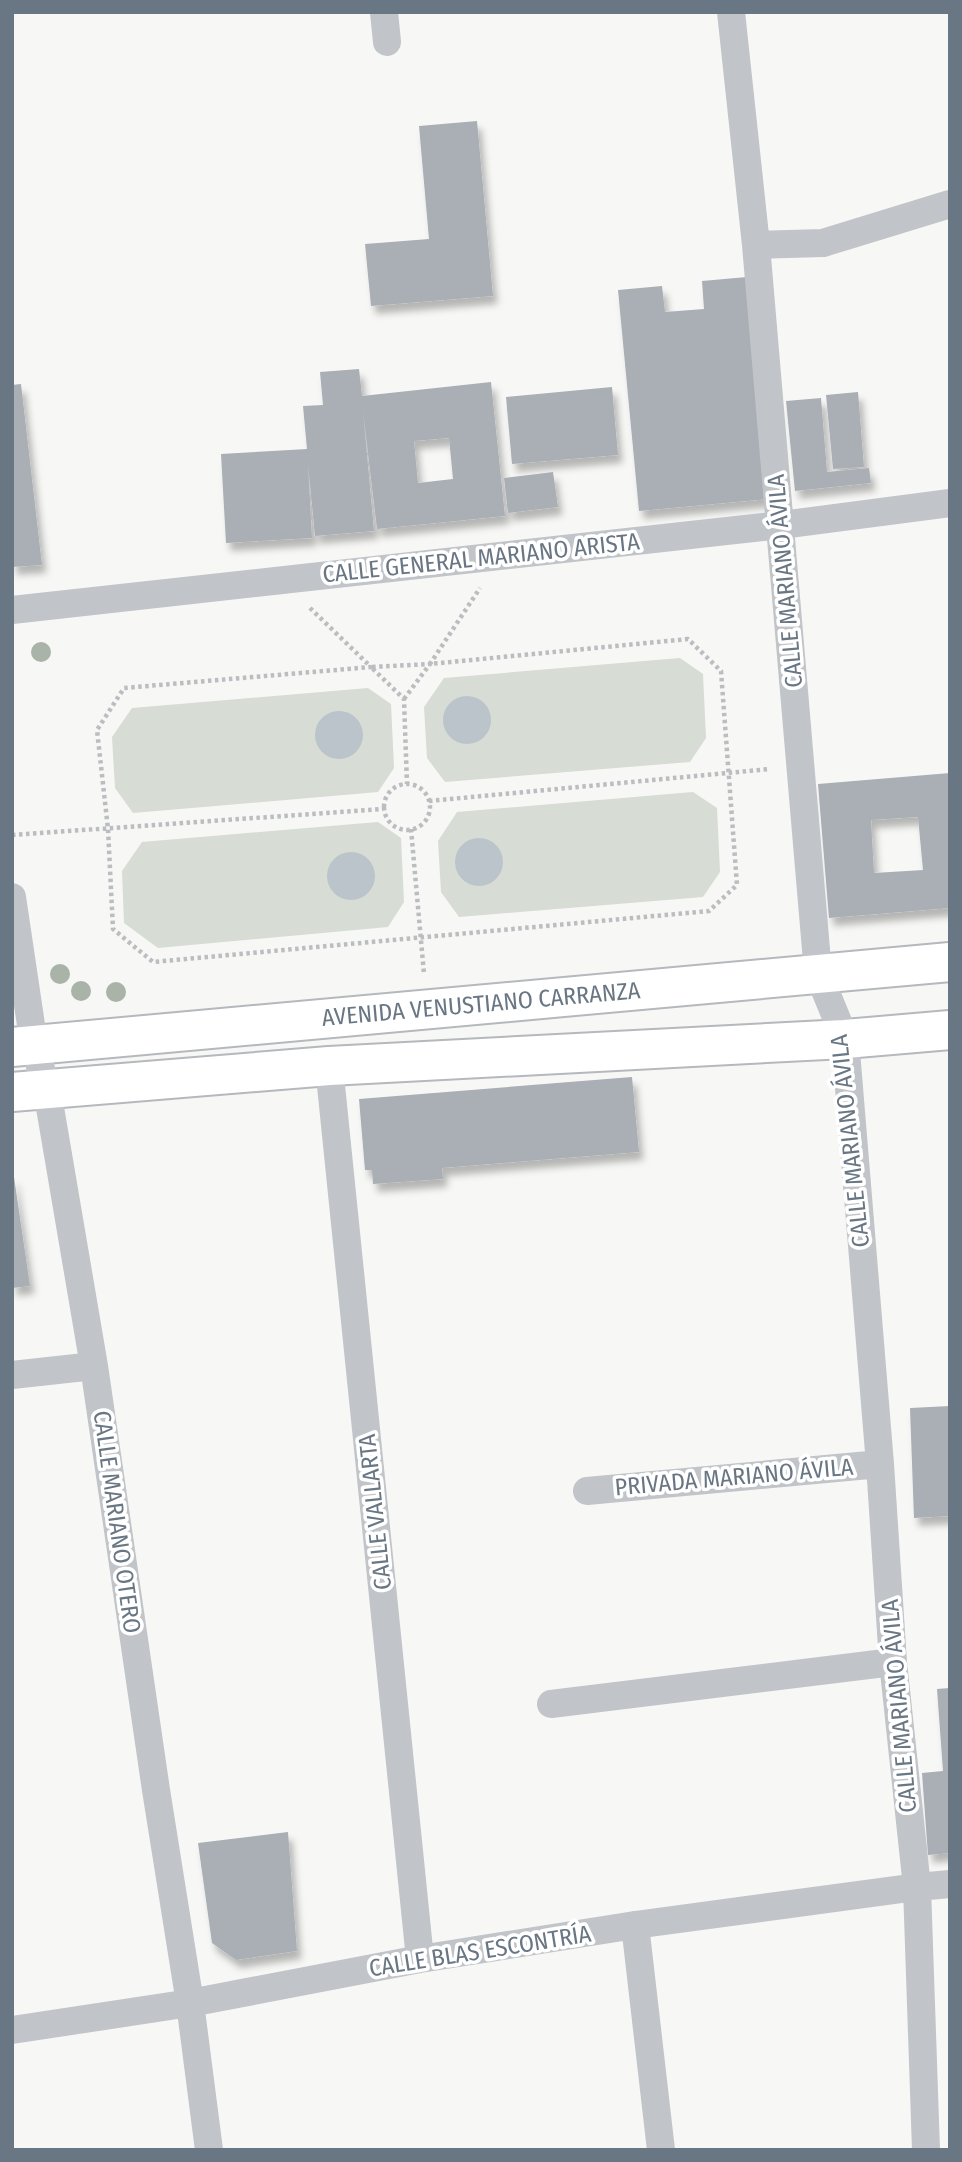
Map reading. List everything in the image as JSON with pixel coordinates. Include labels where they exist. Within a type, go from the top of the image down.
[{"type":"main road","name":"AVENIDA VENUSTIANO CARRANZA","points":[[23,1046],[950,962]]},
{"type":"main road","name":"AVENIDA VENUSTIANO CARRANZA","points":[[30,1091],[329,1066],[845,1039],[950,1030]]},
{"type":"street","points":[[384,12],[387,42]]},
{"type":"street","name":"CALLE MARIANO ÁVILA","points":[[731,12],[756,246],[818,973],[845,1039],[880,1464],[893,1661],[917,1887],[926,2150]]},
{"type":"street","points":[[756,246],[823,243],[950,204]]},
{"type":"street","name":"CALLE GENERAL MARIANO ARISTA","points":[[12,610],[781,525],[950,503]]},
{"type":"street","name":"CALLE MARIANO OTERO","points":[[12,897],[23,1046],[30,1091],[94,1366],[190,2003],[209,2150]]},
{"type":"street","name":"CALLE VALLARTA","points":[[329,1066],[420,1959]]},
{"type":"street","points":[[12,1374],[94,1366]]},
{"type":"street","name":"PRIVADA MARIANO ÁVILA","points":[[587,1491],[880,1464]]},
{"type":"street","points":[[551,1704],[893,1661]]},
{"type":"street","name":"CALLE BLAS ESCONTRÍA","points":[[12,2030],[190,2003],[420,1959],[635,1925],[950,1884]]},
{"type":"street","points":[[635,1925],[660,2150]]},
{"type":"path","points":[[407,783],[404,699],[502,555]]},
{"type":"path","points":[[281,580],[404,699]]},
{"type":"path","points":[[688,639],[721,671],[737,885],[709,911],[153,962],[113,929],[108,829],[97,730],[124,688],[371,667],[430,664],[688,639]]},
{"type":"path","points":[[429,801],[801,766]]},
{"type":"path","points":[[407,783],[421,789],[429,801],[426,819],[411,829],[393,825],[383,809],[384,801],[392,789],[407,783]]},
{"type":"path","points":[[12,835],[383,809]]},
{"type":"path","points":[[411,829],[428,1009]]},
{"type":"shaded area","points":[[680,658],[703,674],[706,738],[690,762],[445,782],[427,758],[424,707],[444,678]]},
{"type":"shaded area","points":[[368,688],[391,704],[394,768],[378,792],[133,813],[115,788],[112,737],[132,708]]},
{"type":"shaded area","points":[[467,696],[484,703],[491,720],[484,737],[467,744],[450,737],[443,720],[450,703]]},
{"type":"shaded area","points":[[339,711],[356,718],[363,735],[356,752],[339,759],[322,752],[315,735],[322,718]]},
{"type":"shaded area","points":[[693,792],[717,808],[720,872],[703,897],[459,917],[441,892],[438,841],[457,812]]},
{"type":"shaded area","points":[[378,822],[401,838],[404,902],[388,927],[158,948],[124,923],[122,871],[142,842]]},
{"type":"shaded area","points":[[479,838],[496,845],[503,862],[496,879],[479,886],[462,879],[455,862],[462,845]]},
{"type":"shaded area","points":[[351,852],[368,859],[375,876],[368,893],[351,900],[334,893],[327,876],[334,859]]},
{"type":"building","points":[[477,121],[493,296],[371,306],[365,244],[429,239],[419,126]]},
{"type":"building","points":[[747,277],[768,499],[639,511],[618,290],[662,286],[665,312],[704,309],[702,281]]},
{"type":"building","points":[[359,369],[362,396],[491,382],[505,516],[377,529],[363,411],[374,531],[315,536],[308,464],[312,538],[226,543],[221,454],[307,449],[303,406],[323,405],[320,372]],"holes":[[[449,438],[453,479],[418,483],[414,441]]]},
{"type":"building","points":[[21,384],[42,565],[12,567],[12,385]]},
{"type":"building","points":[[612,387],[618,455],[512,464],[506,397]]},
{"type":"building","points":[[858,392],[864,467],[833,469],[826,395]]},
{"type":"building","points":[[821,398],[827,472],[869,468],[871,483],[795,491],[786,401]]},
{"type":"building","points":[[553,472],[558,507],[508,513],[504,478]]},
{"type":"building","points":[[950,773],[950,908],[829,918],[818,784]],"holes":[[[918,817],[923,870],[874,873],[871,820]]]},
{"type":"building","points":[[632,1077],[639,1152],[442,1168],[443,1179],[373,1184],[372,1170],[365,1170],[359,1099]]},
{"type":"building","points":[[12,1177],[30,1286],[12,1288]]},
{"type":"building","points":[[950,1406],[950,1516],[914,1518],[910,1408]]},
{"type":"building","points":[[950,1688],[950,1853],[928,1855],[922,1773],[943,1771],[937,1689]]},
{"type":"building","points":[[288,1832],[297,1951],[236,1960],[212,1943],[198,1843]]}]
